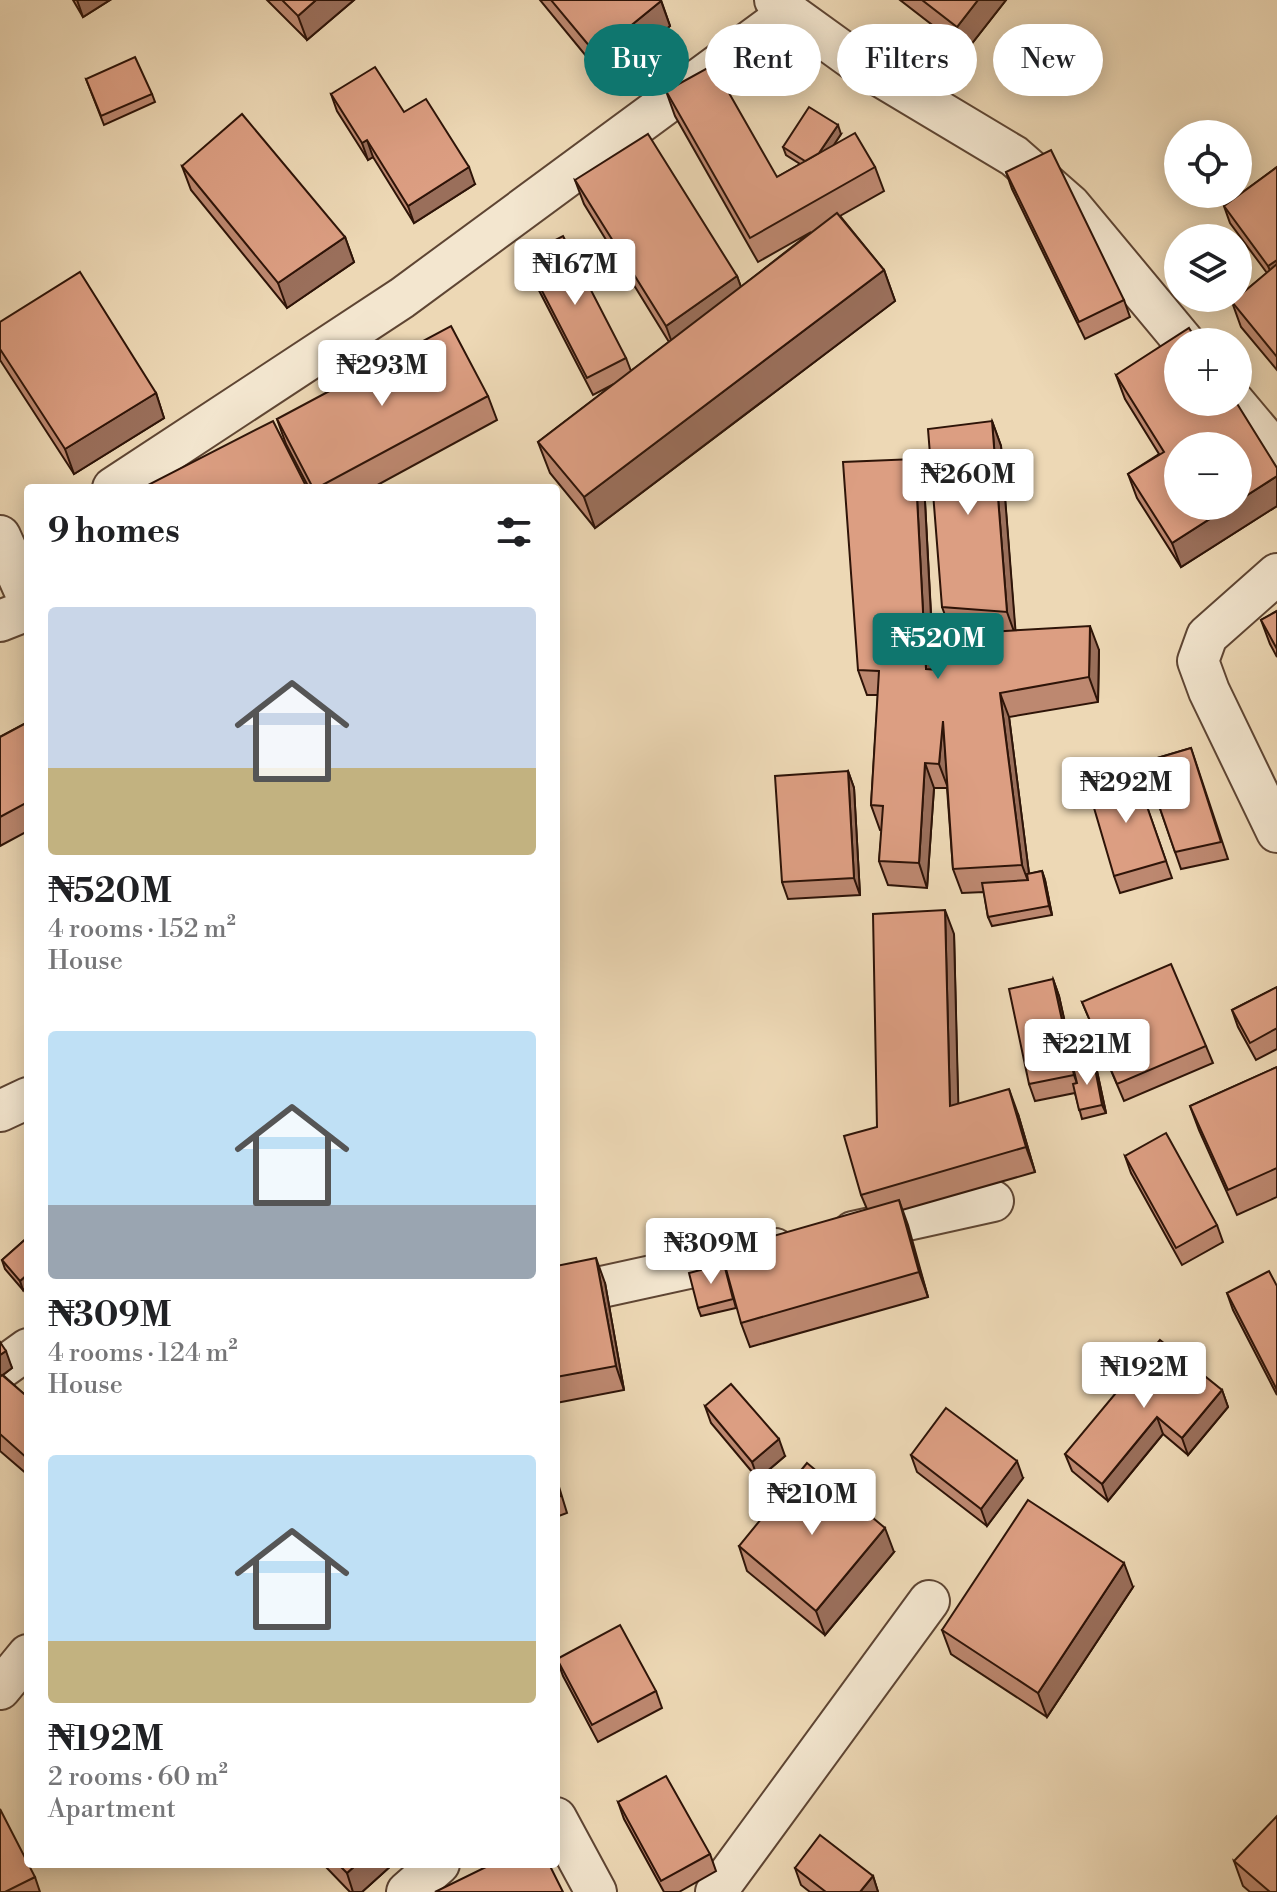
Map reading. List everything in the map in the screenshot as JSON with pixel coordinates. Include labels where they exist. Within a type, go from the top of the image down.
[{"type":"street","points":[[119,484],[402,298],[782,6],[857,62],[1014,156],[1070,205],[1172,328]]},
{"type":"street","points":[[1246,416],[1277,453]]},
{"type":"street","points":[[13,545],[24,584]]},
{"type":"street","points":[[1277,574],[1207,636],[1198,661],[1209,691],[1277,832]]},
{"type":"street","points":[[0,621],[24,612]]},
{"type":"street","points":[[0,1111],[24,1100]]},
{"type":"street","points":[[560,1296],[993,1201]]},
{"type":"street","points":[[0,1369],[24,1352]]},
{"type":"street","points":[[716,1892],[929,1601]]},
{"type":"street","points":[[0,1689],[24,1660]]},
{"type":"street","points":[[560,1825],[596,1892]]},
{"type":"street","points":[[407,1892],[434,1868]]},
{"type":"building","points":[[282,0],[316,0],[298,16]]},
{"type":"building","points":[[551,0],[661,0],[633,24],[584,24],[584,40]]},
{"type":"building","points":[[922,0],[978,0],[959,24],[953,24]]},
{"type":"building","points":[[135,57],[152,94],[101,116],[86,79]]},
{"type":"building","points":[[375,67],[404,112],[426,99],[469,167],[408,206],[367,140],[362,143],[331,94]]},
{"type":"building","points":[[705,69],[705,96],[731,96],[777,177],[855,133],[875,167],[750,238],[669,96],[689,96],[689,78]]},
{"type":"building","points":[[809,107],[838,125],[819,153],[805,161],[783,147]]},
{"type":"building","points":[[242,114],[345,237],[278,283],[182,166]]},
{"type":"building","points":[[648,134],[737,276],[666,326],[575,180]]},
{"type":"building","points":[[1051,150],[1124,300],[1079,322],[1006,172]]},
{"type":"building","points":[[1277,167],[1277,260],[1268,266],[1252,244],[1252,224],[1237,224],[1225,208],[1252,208],[1252,185]]},
{"type":"building","points":[[837,213],[884,270],[584,497],[538,442]]},
{"type":"building","points":[[563,236],[626,358],[587,378],[524,256]]},
{"type":"building","points":[[1277,264],[1277,357],[1240,312],[1252,312],[1252,285]]},
{"type":"building","points":[[80,272],[156,393],[65,449],[0,349],[0,322]]},
{"type":"building","points":[[451,326],[488,396],[324,484],[311,484],[277,419]]},
{"type":"building","points":[[1164,344],[1164,416],[1245,416],[1277,468],[1277,476],[1252,492],[1252,432],[1164,432],[1164,452],[1116,375]]},
{"type":"building","points":[[273,421],[305,484],[150,484]]},
{"type":"building","points":[[992,421],[1007,612],[942,607],[928,429]]},
{"type":"building","points":[[1164,452],[1164,520],[1208,520],[1172,543],[1128,474]]},
{"type":"building","points":[[915,459],[926,669],[939,670],[937,635],[1090,626],[1089,677],[1000,693],[1022,865],[953,869],[943,721],[939,764],[925,763],[919,863],[879,861],[883,806],[871,805],[879,671],[858,670],[843,462]]},
{"type":"building","points":[[1277,611],[1277,649],[1261,620]]},
{"type":"building","points":[[24,724],[24,804],[0,817],[0,737]]},
{"type":"building","points":[[1191,748],[1221,842],[1175,852],[1144,762]]},
{"type":"building","points":[[848,771],[854,878],[782,882],[775,776]]},
{"type":"building","points":[[1136,775],[1166,861],[1114,876],[1087,784]]},
{"type":"building","points":[[1042,871],[1049,906],[988,917],[982,883],[1028,880],[1027,874]]},
{"type":"building","points":[[945,910],[950,1106],[1009,1089],[1026,1147],[861,1195],[844,1136],[877,1127],[873,914]]},
{"type":"building","points":[[1171,964],[1206,1046],[1117,1084],[1082,1002]]},
{"type":"building","points":[[1053,979],[1074,1075],[1029,1084],[1009,989]]},
{"type":"building","points":[[1277,987],[1277,1028],[1250,1043],[1232,1010]]},
{"type":"building","points":[[1094,1063],[1102,1105],[1079,1110],[1073,1067]]},
{"type":"building","points":[[1277,1067],[1277,1168],[1228,1190],[1190,1106]]},
{"type":"building","points":[[1166,1133],[1217,1225],[1176,1248],[1125,1156]]},
{"type":"building","points":[[899,1200],[919,1272],[741,1323],[721,1251]]},
{"type":"building","points":[[24,1241],[24,1278],[20,1281],[2,1260]]},
{"type":"building","points":[[596,1258],[616,1366],[560,1376],[560,1265]]},
{"type":"building","points":[[724,1264],[733,1299],[698,1308],[689,1273]]},
{"type":"building","points":[[1269,1271],[1277,1286],[1277,1390],[1227,1293]]},
{"type":"building","points":[[1160,1340],[1222,1390],[1182,1438],[1157,1417],[1102,1484],[1065,1454]]},
{"type":"building","points":[[2,1375],[24,1394],[24,1455],[0,1434]]},
{"type":"building","points":[[731,1384],[779,1439],[752,1462],[705,1406]]},
{"type":"building","points":[[946,1408],[1017,1461],[981,1509],[911,1455]]},
{"type":"building","points":[[807,1463],[885,1528],[816,1611],[739,1546]]},
{"type":"building","points":[[1028,1500],[1124,1563],[1038,1693],[942,1630]]},
{"type":"building","points":[[620,1625],[656,1691],[592,1725],[560,1665],[560,1657]]},
{"type":"building","points":[[666,1776],[710,1854],[661,1881],[618,1802]]},
{"type":"building","points":[[0,1809],[24,1856],[24,1868],[30,1868],[35,1877],[0,1892]]},
{"type":"building","points":[[1277,1816],[1277,1892],[1270,1892],[1234,1861]]},
{"type":"building","points":[[820,1835],[873,1876],[860,1892],[826,1892],[795,1868]]},
{"type":"building","points":[[484,1868],[551,1868],[563,1892],[435,1892]]}]
